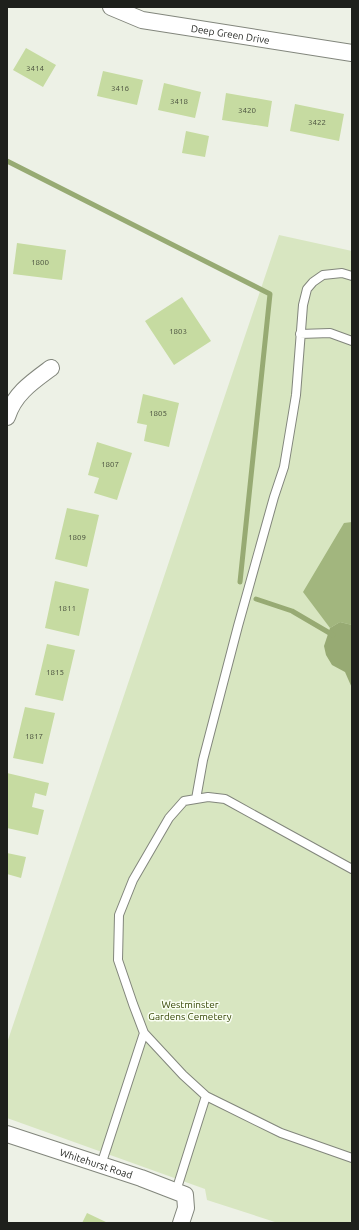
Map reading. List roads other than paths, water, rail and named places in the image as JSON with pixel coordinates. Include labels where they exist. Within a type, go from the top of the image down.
[{"type":"street","name":"Deep Green Drive","points":[[111,7],[142,20],[352,53]]},
{"type":"street","points":[[7,417],[10,409],[24,388],[50,368]]},
{"type":"street","name":"Whitehurst Road","points":[[7,1134],[181,1193]]},
{"type":"street","points":[[181,1193],[186,1208],[181,1223]]},
{"type":"lane","points":[[196,799],[203,760],[238,626],[274,497],[284,467],[296,395],[303,305],[307,289],[323,275],[342,273],[352,276]]},
{"type":"lane","points":[[300,334],[330,333],[352,341]]},
{"type":"lane","points":[[352,869],[225,799],[208,797],[184,801],[169,818],[133,880],[119,915],[118,960],[144,1034],[183,1075],[206,1096],[281,1133],[352,1158]]},
{"type":"lane","points":[[101,1165],[144,1034]]},
{"type":"lane","points":[[181,1193],[206,1096]]},
{"type":"waterway","points":[[7,161],[270,294],[240,582]]},
{"type":"waterway","points":[[256,599],[292,611],[333,635]]},
{"type":"park label","name":"Westminster Gardens Cemetery","points":[[190,1010]]}]
